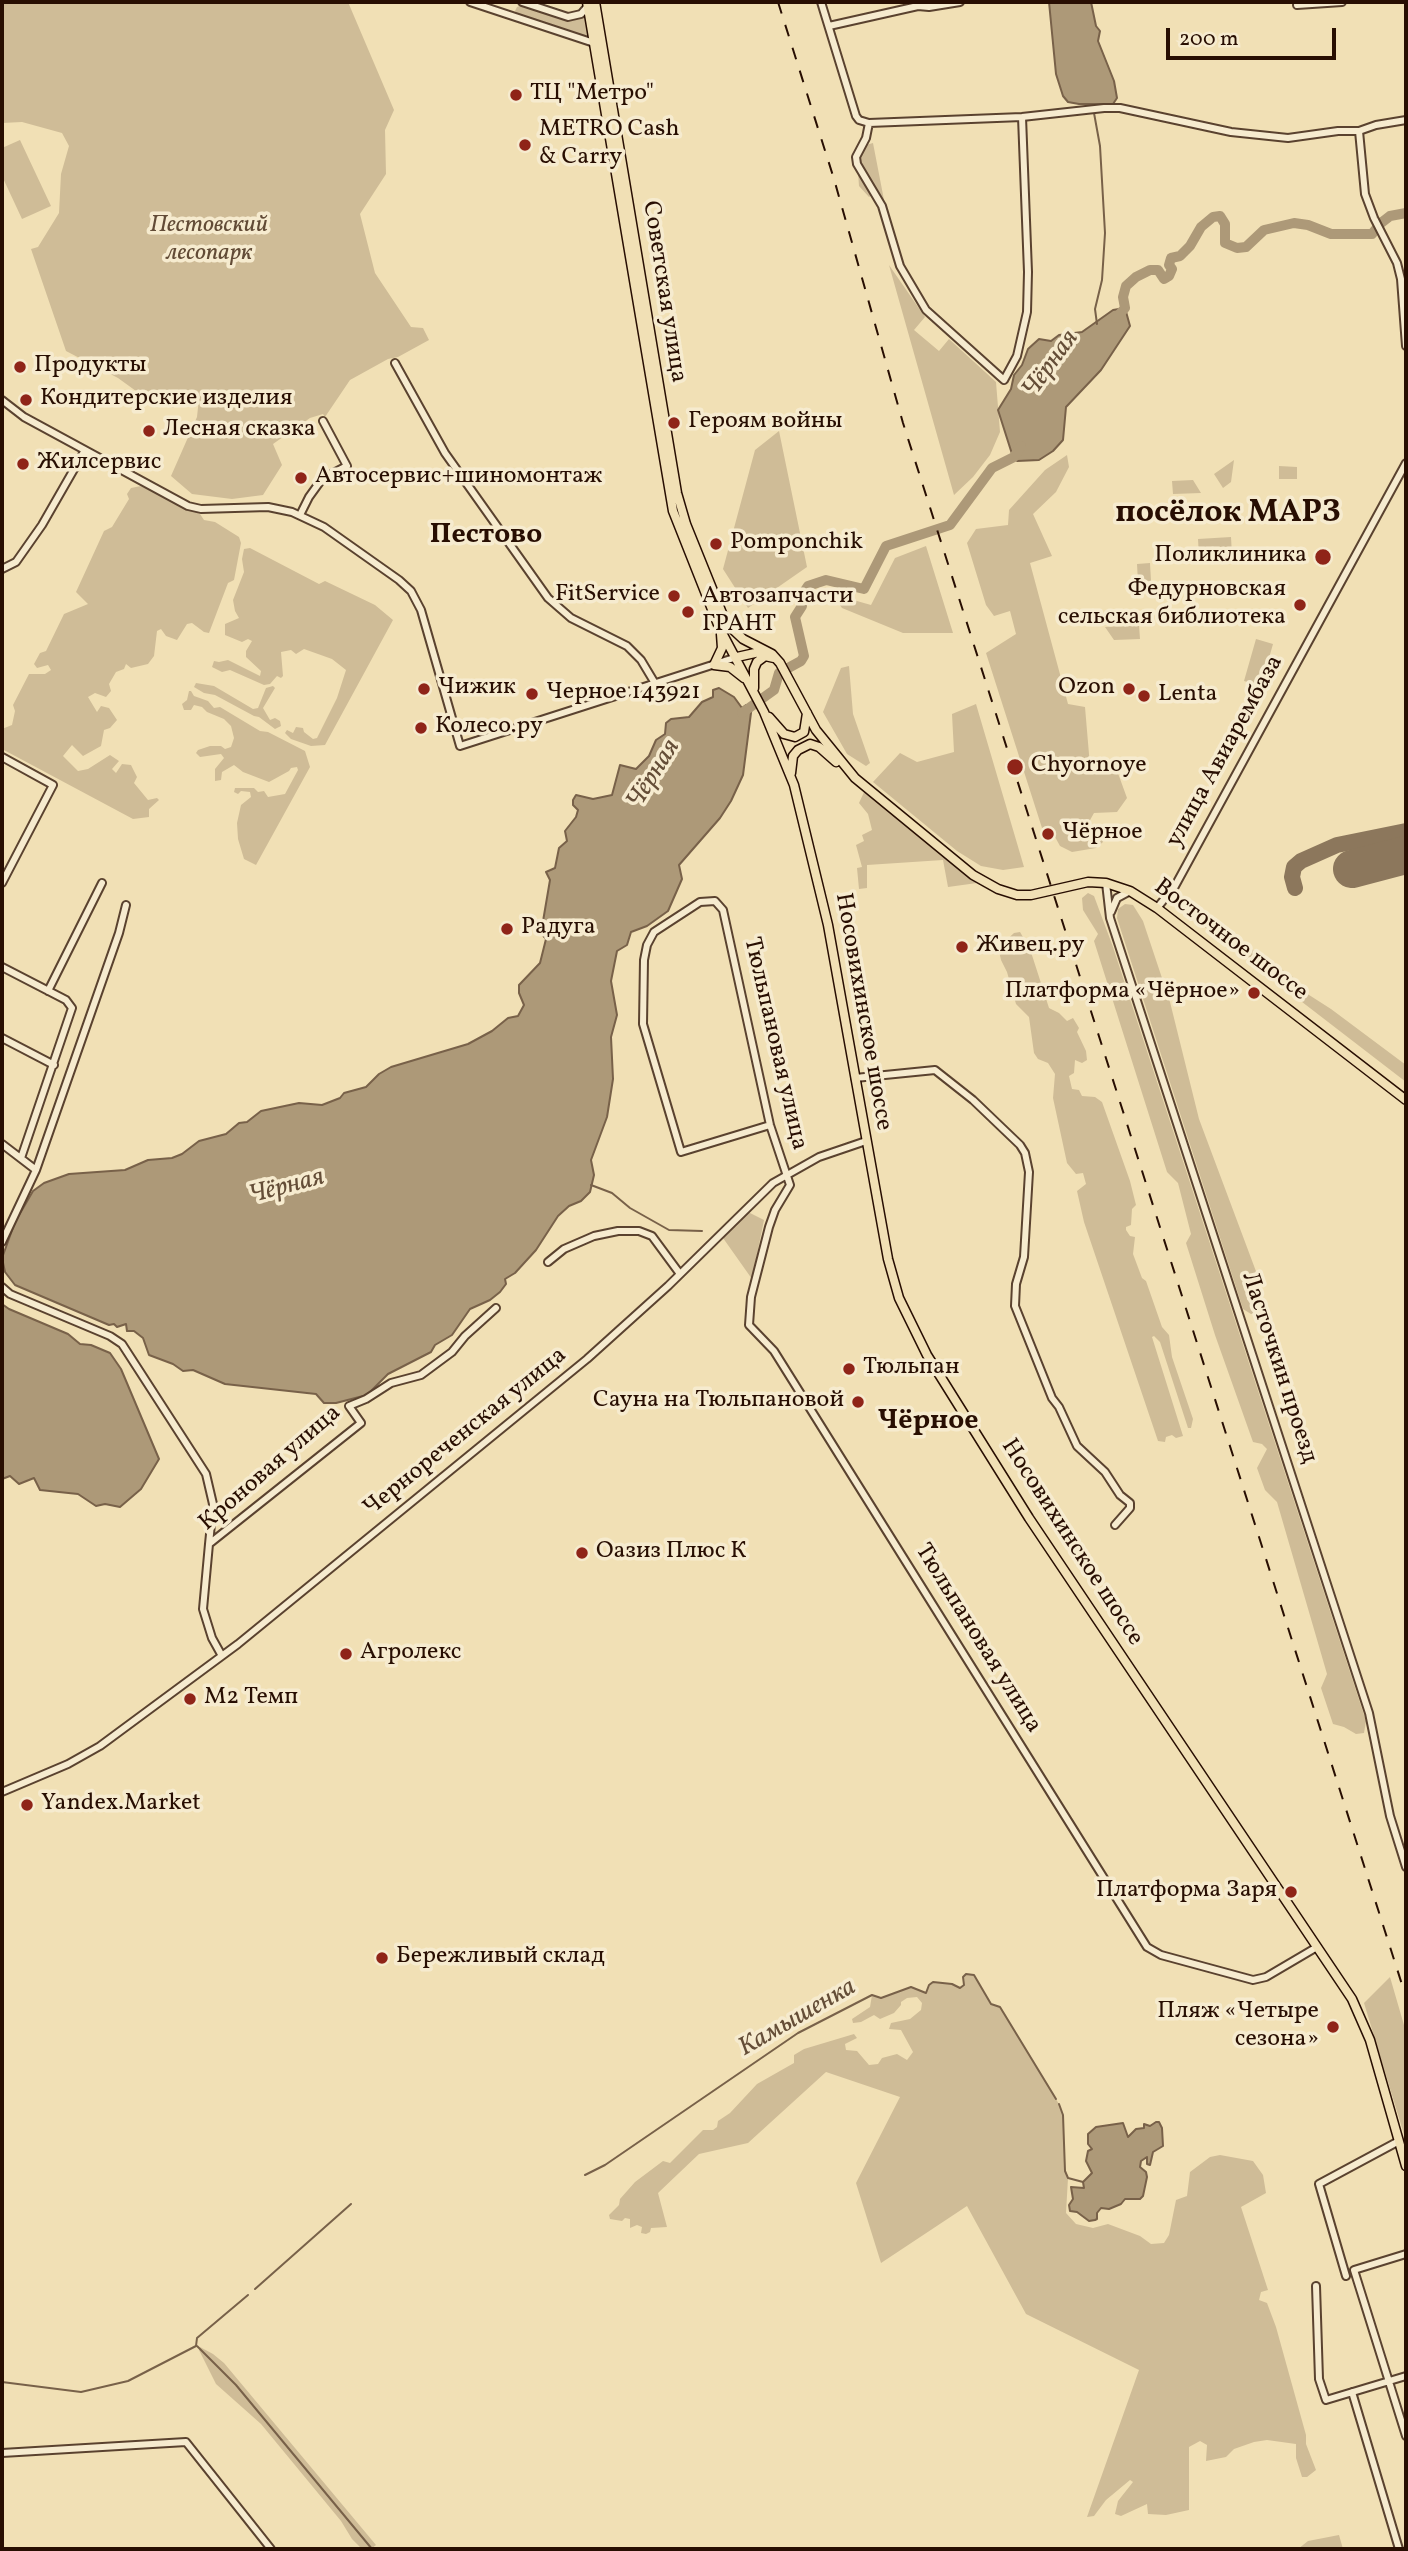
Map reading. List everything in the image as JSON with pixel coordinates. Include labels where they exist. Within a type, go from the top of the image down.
[{"type":"main road","name":"Советская улица","points":[[590,3],[594,43],[669,494],[678,527],[737,657]]},
{"type":"main road","name":"Советская улица","points":[[590,3],[677,494],[723,626]]},
{"type":"main road","name":"Восточное шоссе","points":[[723,626],[766,651],[781,664],[829,747],[855,778],[973,875],[1004,892],[1023,896],[1081,883],[1106,883],[1130,891],[1157,908],[1406,1100]]},
{"type":"main road","points":[[723,626],[722,648],[714,665],[736,670],[754,691]]},
{"type":"main road","points":[[737,657],[766,651]]},
{"type":"main road","points":[[754,691],[755,666],[759,660],[768,656],[781,664]]},
{"type":"main road","name":"Носовихинское шоссе","points":[[737,657],[791,776],[826,912],[866,1142],[892,1275],[903,1307],[918,1338],[1037,1529],[1352,1999],[1367,2032],[1406,2166]]},
{"type":"main road","points":[[764,712],[781,731],[795,737],[804,732],[807,713]]},
{"type":"main road","points":[[791,776],[793,756],[810,744],[819,747],[855,778]]},
{"type":"street","points":[[470,2],[594,43]]},
{"type":"street","points":[[522,2],[568,17],[581,14],[590,3]]},
{"type":"street","points":[[821,2],[856,116],[869,123],[1022,117],[1120,108],[1231,132],[1280,138],[1359,131],[1406,120]]},
{"type":"street","points":[[829,26],[918,4],[929,7],[960,2]]},
{"type":"street","points":[[1297,5],[1342,2]]},
{"type":"street","points":[[869,123],[866,138],[857,154],[857,164],[882,206],[900,266],[926,310],[1004,380],[1017,356],[1027,312],[1022,117]]},
{"type":"street","points":[[1359,131],[1365,194],[1400,271],[1406,346]]},
{"type":"street","points":[[394,363],[445,453],[548,598],[571,618],[627,646],[641,660],[656,685]]},
{"type":"street","points":[[2,400],[14,411],[188,506],[201,509],[268,507],[300,515],[324,527],[399,580],[411,591],[421,610],[460,746],[737,657]]},
{"type":"street","points":[[300,515],[322,479],[346,466],[323,421]]},
{"type":"street","points":[[2,569],[16,562],[43,525],[85,450]]},
{"type":"street","name":"улица Авиарембаза","points":[[1157,908],[1165,901],[1182,874],[1406,463]]},
{"type":"street","points":[[2,757],[53,785],[2,883]]},
{"type":"street","points":[[48,991],[103,883]]},
{"type":"street","name":"Ласточкин проезд","points":[[1106,883],[1110,918],[1369,1713],[1390,1816],[1406,1867]]},
{"type":"street","points":[[1110,918],[1117,898],[1130,891]]},
{"type":"street","name":"Тюльпановая улица","points":[[770,1125],[681,1152],[643,1024],[644,960],[647,945],[654,932],[705,901],[715,901],[723,910],[770,1125],[790,1185]]},
{"type":"street","points":[[2,1242],[36,1170],[119,933],[126,905]]},
{"type":"street","points":[[2,967],[66,1000],[72,1008],[21,1158]]},
{"type":"street","points":[[2,1038],[54,1065]]},
{"type":"street","points":[[855,1078],[935,1070],[974,1100],[1025,1153],[1029,1172],[1024,1256],[1016,1284],[1015,1306],[1052,1398],[1077,1446],[1105,1472],[1120,1495],[1130,1503],[1130,1508],[1115,1525]]},
{"type":"street","name":"Чернореченская улица","points":[[2,1792],[84,1756],[222,1656],[587,1359],[680,1274],[765,1190],[802,1166],[828,1154],[866,1142]]},
{"type":"street","points":[[2,1144],[36,1170]]},
{"type":"street","name":"Тюльпановая улица","points":[[802,1166],[775,1210],[769,1227],[751,1297],[749,1325],[774,1351],[1147,1947],[1161,1955],[1253,1980],[1266,1977],[1317,1947]]},
{"type":"street","points":[[548,1262],[564,1249],[594,1236],[618,1231],[639,1231],[652,1236],[680,1274]]},
{"type":"street","points":[[2,1287],[10,1294],[110,1336],[122,1344],[206,1474],[213,1504],[209,1545]]},
{"type":"street","name":"Кроновая улица","points":[[222,1656],[212,1638],[203,1609],[209,1545],[361,1423],[349,1406],[391,1383],[421,1375],[452,1352],[465,1336],[496,1308]]},
{"type":"street","points":[[1346,2276],[1319,2184],[1399,2141]]},
{"type":"street","points":[[1406,2254],[1354,2270],[1406,2436]]},
{"type":"street","points":[[1316,2286],[1320,2379],[1326,2400],[1406,2376]]},
{"type":"street","points":[[1352,2392],[1399,2549]]},
{"type":"street","points":[[2,2452],[186,2442],[271,2549]]},
{"type":"green space","name":"Пестовский лесопарк","points":[[2,2],[348,2],[394,110],[385,130],[386,174],[360,214],[375,273],[411,327],[423,328],[429,340],[350,380],[325,417],[323,414],[310,418],[273,444],[282,465],[263,495],[232,499],[192,494],[171,476],[197,417],[199,398],[193,392],[173,408],[147,399],[118,378],[66,351],[31,249],[38,247],[59,213],[61,174],[69,146],[62,133],[22,122],[2,123]]},
{"type":"green space","points":[[522,5],[572,21],[586,15],[590,38],[518,15],[515,11]]},
{"type":"green space","points":[[20,140],[51,206],[22,219],[2,176],[2,148]]},
{"type":"green space","points":[[873,143],[884,200],[873,194],[869,197],[859,186],[857,158],[866,145]]},
{"type":"green space","points":[[889,265],[925,317],[914,330],[939,351],[949,339],[996,382],[1000,432],[990,455],[954,495]]},
{"type":"green space","points":[[779,431],[807,567],[748,608],[723,569],[755,450]]},
{"type":"green space","points":[[1067,455],[1069,467],[1056,492],[1033,514],[1052,556],[1030,563],[1068,704],[1085,707],[1090,766],[1115,765],[1127,798],[1117,812],[1094,813],[1081,836],[1089,840],[1100,837],[1103,842],[1096,848],[1072,852],[1060,846],[1049,826],[1042,828],[986,653],[1016,634],[1010,611],[994,616],[986,605],[967,543],[976,529],[1008,525],[1009,510],[1045,470]]},
{"type":"green space","points":[[1234,460],[1231,482],[1223,488],[1214,474]]},
{"type":"green space","points":[[1279,466],[1297,467],[1297,479],[1279,479]]},
{"type":"green space","points":[[1193,480],[1201,493],[1173,494],[1172,481]]},
{"type":"green space","points":[[141,486],[200,514],[204,520],[215,522],[239,537],[241,543],[234,580],[228,583],[209,633],[192,623],[187,624],[177,640],[166,636],[161,629],[157,631],[154,656],[148,664],[131,668],[126,664],[124,669],[116,672],[109,684],[111,691],[106,697],[95,693],[88,697],[97,712],[101,706],[109,708],[117,720],[104,730],[101,746],[83,756],[72,745],[63,756],[78,771],[88,769],[110,755],[119,761],[112,769],[116,773],[122,764],[131,765],[137,777],[134,783],[148,800],[159,800],[149,809],[149,817],[133,819],[2,749],[2,729],[12,725],[15,711],[13,705],[29,674],[45,674],[51,670],[48,665],[37,668],[34,664],[40,653],[46,651],[64,614],[88,604],[76,592],[104,531],[112,527],[129,499],[127,494],[131,488]]},
{"type":"green space","points":[[1231,537],[1232,555],[1199,557],[1198,539]]},
{"type":"green space","points":[[926,546],[953,633],[903,633],[842,608],[832,594],[871,605],[895,558]]},
{"type":"green space","points":[[250,548],[319,584],[325,581],[375,605],[393,620],[325,745],[311,746],[291,739],[285,733],[287,730],[293,733],[296,727],[303,728],[313,739],[317,738],[337,698],[346,670],[332,659],[304,649],[296,654],[291,650],[281,652],[283,676],[277,676],[270,684],[264,685],[230,670],[222,672],[212,667],[214,661],[228,660],[260,676],[261,671],[246,657],[246,651],[252,641],[248,639],[242,642],[225,635],[225,624],[239,618],[233,600],[244,572],[244,549]]},
{"type":"green space","points":[[1150,563],[1151,581],[1138,582],[1137,564]]},
{"type":"green space","points":[[1139,625],[1140,639],[1114,640],[1105,627]]},
{"type":"green space","points":[[1256,639],[1273,644],[1261,686],[1244,681]]},
{"type":"green space","points":[[849,666],[853,714],[870,763],[866,766],[847,754],[823,712],[841,668]]},
{"type":"green space","points":[[196,683],[214,686],[253,709],[258,708],[266,688],[273,686],[275,688],[263,708],[270,720],[275,718],[280,721],[281,726],[275,729],[259,717],[215,695],[204,693],[194,687]]},
{"type":"green space","points":[[189,691],[208,701],[214,708],[220,707],[260,731],[268,732],[305,751],[310,767],[256,865],[244,859],[238,839],[237,823],[241,805],[251,797],[250,792],[241,791],[238,794],[234,792],[235,788],[254,788],[258,792],[264,791],[268,797],[285,794],[298,770],[297,767],[269,782],[243,772],[234,765],[222,772],[221,780],[215,781],[215,769],[224,758],[221,754],[200,757],[196,753],[210,746],[221,746],[225,749],[231,747],[234,738],[231,726],[202,707],[194,705],[191,710],[184,710],[182,704],[187,700]]},
{"type":"green space","points":[[976,704],[1024,867],[1003,870],[981,866],[957,851],[873,782],[900,753],[917,762],[954,752],[952,714]]},
{"type":"green space","points":[[865,790],[977,883],[948,887],[943,860],[867,865],[867,888],[859,889],[857,868],[862,867],[856,845],[864,841],[862,835],[872,830],[868,814],[859,803]]},
{"type":"green space","points":[[1088,893],[1094,896],[1113,947],[1366,1721],[1364,1733],[1356,1734],[1333,1724],[1321,1688],[1327,1674],[1277,1502],[1265,1490],[1257,1468],[1267,1449],[1262,1444],[1253,1442],[1215,1335],[1186,1243],[1191,1234],[1178,1183],[1167,1172],[1094,941],[1098,934],[1083,910],[1082,898]]},
{"type":"green space","points":[[1125,904],[1133,905],[1143,921],[1170,1002],[1199,1119],[1257,1274],[1261,1298],[1257,1313],[1251,1314],[1243,1309],[1117,918],[1118,909]]},
{"type":"green space","points":[[1189,906],[1293,977],[1295,986],[1331,1009],[1406,1065],[1406,1082],[1193,918],[1185,909]]},
{"type":"green space","points":[[1020,932],[1030,949],[1049,1008],[1067,1021],[1073,1018],[1079,1028],[1077,1032],[1087,1060],[1082,1063],[1075,1060],[1074,1073],[1069,1076],[1072,1089],[1079,1090],[1082,1096],[1095,1097],[1102,1102],[1130,1181],[1136,1205],[1132,1209],[1131,1225],[1126,1227],[1126,1230],[1130,1236],[1135,1237],[1133,1254],[1142,1278],[1146,1281],[1162,1327],[1169,1335],[1172,1357],[1193,1419],[1191,1428],[1188,1428],[1160,1342],[1154,1336],[1152,1337],[1183,1436],[1166,1437],[1165,1442],[1158,1441],[1084,1222],[1077,1191],[1086,1184],[1083,1173],[1076,1174],[1067,1163],[1053,1098],[1055,1074],[1048,1063],[1038,1059],[1034,1053],[1029,1017],[1016,1004],[1001,960],[1001,945],[1014,933]]},
{"type":"green space","points":[[748,1212],[764,1220],[752,1279],[723,1238]]},
{"type":"green space","points":[[966,1974],[974,1975],[991,2004],[1000,2007],[1059,2104],[1063,2115],[1065,2170],[1068,2178],[1066,2213],[1076,2224],[1093,2228],[1108,2224],[1140,2236],[1151,2244],[1164,2243],[1169,2235],[1176,2200],[1187,2196],[1190,2172],[1210,2157],[1220,2155],[1253,2161],[1263,2175],[1266,2193],[1241,2207],[1268,2290],[1261,2292],[1259,2300],[1267,2303],[1276,2327],[1306,2435],[1306,2444],[1316,2470],[1307,2477],[1302,2477],[1296,2458],[1296,2444],[1267,2440],[1254,2442],[1234,2449],[1226,2457],[1206,2461],[1207,2445],[1200,2441],[1189,2447],[1189,2510],[1166,2515],[1148,2514],[1147,2504],[1121,2516],[1115,2514],[1118,2501],[1133,2482],[1130,2480],[1106,2500],[1094,2516],[1087,2517],[1139,2370],[1026,2314],[967,2206],[881,2263],[856,2183],[900,2097],[826,2072],[748,2143],[699,2154],[658,2193],[667,2227],[651,2228],[646,2234],[641,2233],[642,2227],[637,2225],[630,2228],[630,2219],[610,2219],[609,2215],[635,2182],[663,2161],[670,2163],[703,2130],[717,2127],[718,2121],[730,2113],[757,2084],[794,2063],[794,2055],[804,2049],[854,2034],[857,2038],[845,2044],[846,2050],[857,2051],[869,2065],[878,2064],[882,2058],[897,2054],[907,2060],[913,2052],[901,2030],[889,2029],[891,2023],[910,2019],[921,2010],[922,2003],[917,1997],[907,1998],[894,2013],[880,2019],[874,2015],[853,2023],[852,2019],[870,2007],[872,1995],[881,1998],[911,1987],[926,1993],[933,1982],[952,1984],[960,1988],[964,1985],[963,1977]]},
{"type":"green space","points":[[1390,1977],[1406,2032],[1406,2141],[1364,2003]]},
{"type":"green space","points":[[200,2347],[224,2363],[376,2545],[371,2549],[362,2549],[352,2539],[341,2521],[261,2424],[216,2384],[199,2350]]},
{"type":"green space","points":[[1339,2535],[1343,2549],[1298,2549],[1308,2541]]},
{"type":"water","points":[[1049,2],[1091,2],[1096,26],[1100,31],[1098,41],[1114,81],[1117,98],[1113,104],[1079,104],[1068,102],[1063,96],[1056,74]]},
{"type":"water","points":[[1125,308],[1130,326],[1101,370],[1066,407],[1063,440],[1039,460],[1017,461],[1012,454],[998,410],[1011,389],[1014,375],[1022,365],[1028,349],[1039,339],[1051,341],[1059,335],[1082,332],[1113,310]]},
{"type":"water","points":[[719,688],[734,697],[742,708],[752,705],[743,775],[720,818],[679,865],[682,879],[668,911],[647,926],[631,932],[627,945],[617,951],[611,981],[617,1015],[611,1037],[613,1079],[607,1117],[591,1160],[594,1175],[590,1192],[558,1216],[536,1250],[515,1273],[505,1279],[506,1284],[500,1292],[470,1309],[452,1335],[435,1345],[431,1352],[388,1374],[367,1395],[336,1403],[324,1403],[316,1394],[225,1384],[193,1370],[183,1371],[149,1355],[143,1338],[134,1331],[127,1331],[126,1324],[117,1327],[114,1324],[109,1325],[15,1285],[5,1272],[2,1258],[15,1222],[33,1191],[44,1183],[69,1174],[125,1170],[148,1160],[172,1158],[199,1141],[226,1134],[261,1111],[299,1103],[322,1105],[340,1098],[344,1093],[366,1087],[391,1067],[468,1044],[492,1031],[508,1018],[518,1016],[524,1005],[519,985],[540,963],[546,939],[541,933],[550,880],[546,872],[555,868],[559,848],[567,841],[565,831],[578,810],[573,805],[576,795],[593,799],[612,795],[620,765],[636,769],[649,756],[656,740],[665,734],[666,723],[671,719],[689,717],[702,702],[713,697],[713,690]]},
{"type":"water","points":[[2,1304],[68,1334],[80,1344],[91,1345],[110,1353],[121,1369],[159,1459],[141,1489],[120,1507],[105,1504],[96,1506],[78,1494],[40,1490],[34,1478],[19,1484],[10,1476],[2,1479]]},
{"type":"water","points":[[1159,2122],[1162,2128],[1163,2146],[1153,2152],[1150,2165],[1147,2164],[1147,2157],[1141,2161],[1140,2167],[1147,2177],[1143,2196],[1140,2199],[1125,2199],[1121,2204],[1109,2209],[1101,2208],[1095,2220],[1089,2221],[1077,2212],[1070,2211],[1069,2205],[1073,2199],[1071,2187],[1084,2188],[1083,2182],[1092,2173],[1086,2161],[1088,2151],[1092,2149],[1088,2144],[1088,2134],[1096,2127],[1123,2123],[1128,2137],[1136,2129],[1144,2128],[1144,2124],[1150,2126]]},
{"type":"waterway","points":[[1094,113],[1100,146],[1105,233],[1102,280],[1095,309],[1097,324]]},
{"type":"waterway","name":"Чёрная","points":[[1116,318],[1125,308],[1123,297],[1126,286],[1150,270],[1158,270],[1164,279],[1169,276],[1172,269],[1169,265],[1171,258],[1180,256],[1190,246],[1201,227],[1213,217],[1220,216],[1225,224],[1225,243],[1237,248],[1246,247],[1264,230],[1294,223],[1331,234],[1372,234],[1390,216],[1406,213]]},
{"type":"waterway","name":"Чёрная","points":[[742,713],[774,690],[779,673],[801,661],[804,656],[795,617],[802,606],[800,598],[808,586],[826,580],[864,589],[886,546],[950,525],[992,468],[1014,457],[1021,446]]},
{"type":"waterway","points":[[591,1185],[612,1193],[630,1208],[669,1230],[702,1231]]},
{"type":"waterway","name":"Камышенка","points":[[585,2175],[605,2165],[798,2033],[872,1995],[881,1998],[911,1987],[926,1993],[933,1982],[952,1984],[960,1988],[964,1985],[963,1977],[966,1974],[974,1975],[991,2004],[1000,2007],[1056,2099]]},
{"type":"waterway","name":"Камышенка","points":[[1059,2104],[1063,2115],[1065,2171],[1068,2178],[1083,2182]]},
{"type":"waterway","name":"Камышенка","points":[[255,2289],[351,2204]]},
{"type":"waterway","name":"Камышенка","points":[[2,2382],[81,2392],[128,2381],[196,2346],[197,2338],[248,2295]]},
{"type":"waterway","points":[[197,2346],[236,2385],[372,2549]]},
{"type":"taxiway","points":[[1295,888],[1292,877],[1294,867],[1301,861],[1337,845],[1406,831]]},
{"type":"runway","points":[[1352,869],[1406,855]]},
{"type":"railway","points":[[778,2],[834,179],[903,423],[1406,1997]]},
{"type":"place","name":"ТЦ \"Метро\"","points":[[516,95]]},
{"type":"place","name":"METRO Cash & Carry","points":[[525,145]]},
{"type":"place","name":"Продукты","points":[[20,367]]},
{"type":"place","name":"Кондитерские изделия","points":[[26,400]]},
{"type":"place","name":"Героям войны","points":[[674,423]]},
{"type":"place","name":"Лесная сказка","points":[[149,431]]},
{"type":"place","name":"Жилсервис","points":[[23,464]]},
{"type":"place","name":"Автосервис+шиномонтаж","points":[[301,478]]},
{"type":"place","name":"Pomponchik","points":[[716,544]]},
{"type":"place","name":"Поликлиника","points":[[1323,557]]},
{"type":"place","name":"FitService","points":[[674,596]]},
{"type":"place","name":"Федурновская сельская библиотека","points":[[1300,605]]},
{"type":"place","name":"Автозапчасти ГРАНТ","points":[[688,612]]},
{"type":"place","name":"Чижик","points":[[424,689]]},
{"type":"place","name":"Ozon","points":[[1129,689]]},
{"type":"place","name":"Черное 143921","points":[[532,694]]},
{"type":"place","name":"Lenta","points":[[1144,696]]},
{"type":"place","name":"Колесо.ру","points":[[421,728]]},
{"type":"place","name":"Chyornoye","points":[[1015,767]]},
{"type":"place","name":"Чёрное","points":[[1048,834]]},
{"type":"place","name":"Радуга","points":[[507,929]]},
{"type":"place","name":"Живец.ру","points":[[962,947]]},
{"type":"place","name":"Платформа «Чёрное»","points":[[1254,993]]},
{"type":"place","name":"Тюльпан","points":[[849,1369]]},
{"type":"place","name":"Сауна на Тюльпановой","points":[[858,1402]]},
{"type":"place","name":"Оазиз Плюс К","points":[[582,1553]]},
{"type":"place","name":"Агролекс","points":[[346,1654]]},
{"type":"place","name":"М2 Темп","points":[[190,1699]]},
{"type":"place","name":"Yandex.Market","points":[[27,1805]]},
{"type":"place","name":"Платформа Заря","points":[[1291,1892]]},
{"type":"place","name":"Бережливый склад","points":[[382,1958]]},
{"type":"place","name":"Пляж «Четыре сезона»","points":[[1333,2027]]},
{"type":"district","name":"посёлок МАРЗ","points":[[1228,515]]},
{"type":"district","name":"Пестово","points":[[486,537]]},
{"type":"district","name":"Чёрное","points":[[928,1423]]}]
